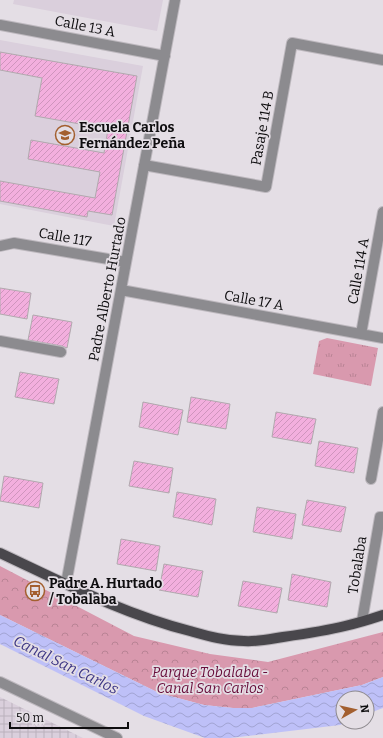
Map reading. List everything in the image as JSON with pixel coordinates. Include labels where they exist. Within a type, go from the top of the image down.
[{"type":"main road","points":[[0,553],[109,604],[164,624],[230,641],[245,642],[298,635],[362,622],[383,615]]},
{"type":"street","name":"Padre Alberto Hurtado","points":[[66,584],[175,0]]},
{"type":"street","name":"Calle 13 A","points":[[0,25],[165,56]]},
{"type":"street","name":"Pasaje 114 B","points":[[144,165],[266,187],[292,43],[383,60]]},
{"type":"street","name":"Calle 114 A","points":[[361,334],[383,212]]},
{"type":"street","name":"Calle 117","points":[[0,246],[14,243],[126,262]]},
{"type":"street","name":"Calle 17 A","points":[[121,290],[383,338]]},
{"type":"street","points":[[0,341],[61,352]]},
{"type":"street","points":[[371,479],[383,412]]},
{"type":"street","name":"Tobalaba","points":[[362,622],[380,517],[383,517]]},
{"type":"street","points":[[0,682],[117,738]]},
{"type":"shaded area","points":[[14,0],[163,0],[157,31],[13,4]]},
{"type":"shaded area","name":"Escuela Carlos Fernández Peña","points":[[0,40],[143,66],[114,226],[0,204]]},
{"type":"shaded area","points":[[0,697],[83,738],[0,738]]},
{"type":"green space","points":[[327,338],[378,348],[371,386],[313,374],[319,341]]},
{"type":"green space","name":"Parque Tobalaba - Canal San Carlos","points":[[0,566],[134,636],[210,654],[268,662],[383,632],[383,677],[362,685],[252,708],[204,705],[159,693],[0,615]]},
{"type":"water","name":"Canal San Carlos","points":[[0,615],[159,693],[204,705],[252,708],[335,691],[335,726],[230,738],[205,738],[144,716],[0,644]]},
{"type":"water","points":[[383,677],[383,708],[375,711],[375,690],[338,690],[362,685]]},
{"type":"building","points":[[0,52],[137,76],[112,215],[88,211],[87,217],[0,201],[0,181],[95,198],[100,172],[28,159],[31,140],[104,153],[108,129],[35,116],[42,78],[0,70]]},
{"type":"building","points":[[0,288],[31,293],[27,319],[0,314]]},
{"type":"building","points":[[33,315],[72,322],[67,348],[28,340]]},
{"type":"building","points":[[20,372],[59,379],[54,404],[15,397]]},
{"type":"building","points":[[191,397],[230,404],[226,429],[187,422]]},
{"type":"building","points":[[143,402],[183,410],[178,435],[139,427]]},
{"type":"building","points":[[276,412],[316,419],[311,444],[272,437]]},
{"type":"building","points":[[319,441],[358,448],[354,473],[315,466]]},
{"type":"building","points":[[134,461],[173,468],[169,493],[129,486]]},
{"type":"building","points":[[4,476],[43,483],[39,508],[0,501]]},
{"type":"building","points":[[177,492],[216,499],[212,525],[173,517]]},
{"type":"building","points":[[307,500],[346,507],[341,532],[302,525]]},
{"type":"building","points":[[257,507],[296,514],[292,539],[253,532]]},
{"type":"building","points":[[121,539],[160,546],[156,571],[117,564]]},
{"type":"building","points":[[164,564],[203,571],[198,597],[159,590]]},
{"type":"building","points":[[292,574],[331,582],[327,607],[288,600]]},
{"type":"building","points":[[243,581],[282,588],[277,613],[238,606]]},
{"type":"place","name":"Escuela Carlos Fernández Peña","points":[[65,135]]},
{"type":"place","name":"Padre A. Hurtado / Tobalaba","points":[[35,591]]}]
